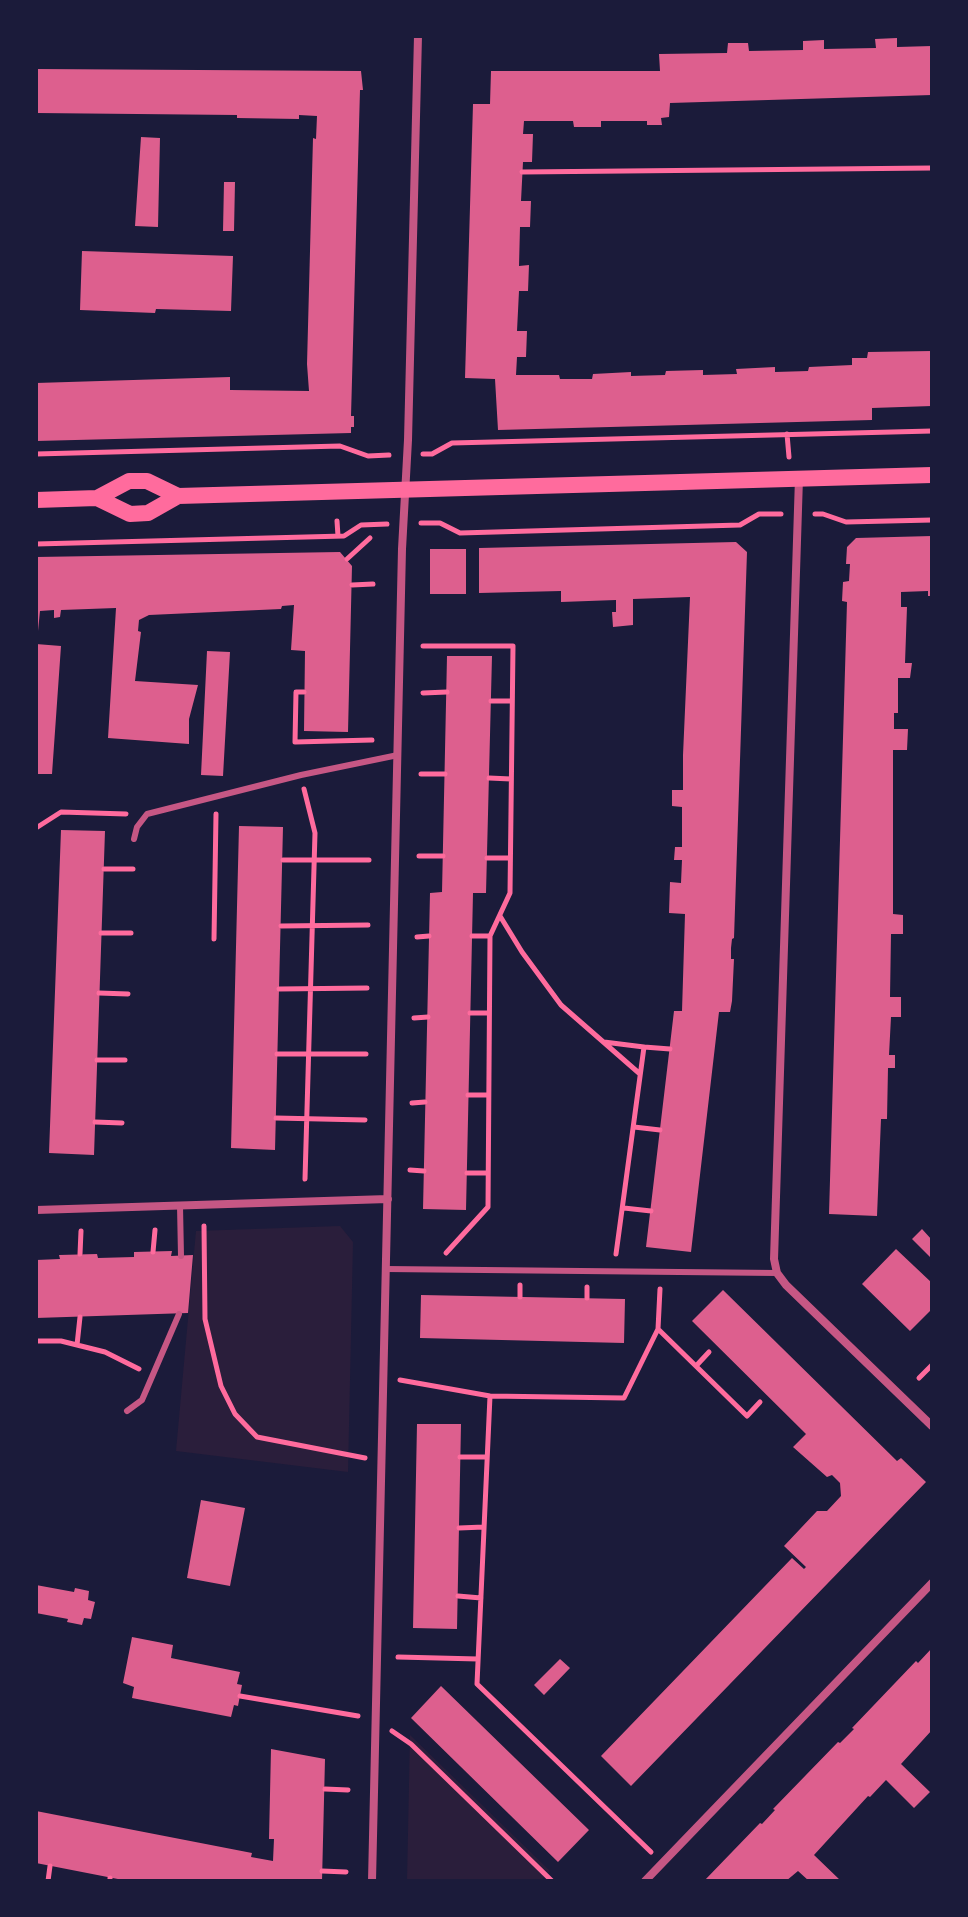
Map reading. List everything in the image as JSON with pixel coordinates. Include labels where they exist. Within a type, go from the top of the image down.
[{"type":"main road","points":[[36,500],[97,498],[129,481],[147,481],[178,496],[932,475]]},
{"type":"main road","points":[[97,498],[130,514],[148,513],[178,496]]},
{"type":"street","points":[[372,1881],[418,36]]},
{"type":"street","points":[[799,478],[774,1259],[777,1273],[786,1285],[932,1426]]},
{"type":"street","points":[[36,1210],[388,1199]]},
{"type":"street","points":[[645,1881],[932,1583]]},
{"type":"lane","points":[[134,839],[137,827],[147,814],[301,775],[398,755]]},
{"type":"lane","points":[[180,1206],[181,1256]]},
{"type":"lane","points":[[386,1269],[777,1273]]},
{"type":"lane","points":[[127,1411],[142,1400],[179,1314]]},
{"type":"path","points":[[522,172],[932,168]]},
{"type":"path","points":[[432,454],[452,443],[932,431]]},
{"type":"path","points":[[36,454],[340,446],[368,456]]},
{"type":"path","points":[[440,523],[460,533],[740,525],[759,514]]},
{"type":"path","points":[[823,514],[846,522],[932,520]]},
{"type":"path","points":[[337,521],[341,536]]},
{"type":"path","points":[[36,544],[341,536],[361,525]]},
{"type":"path","points":[[347,559],[370,538]]},
{"type":"path","points":[[352,585],[373,584]]},
{"type":"path","points":[[423,646],[513,646],[510,893],[490,936],[488,1207],[431,1268]]},
{"type":"path","points":[[304,692],[296,692],[295,742],[372,740]]},
{"type":"path","points":[[423,693],[447,692]]},
{"type":"path","points":[[491,701],[512,701]]},
{"type":"path","points":[[421,774],[445,774]]},
{"type":"path","points":[[301,775],[315,833],[305,1179]]},
{"type":"path","points":[[489,778],[511,779]]},
{"type":"path","points":[[214,939],[217,797]]},
{"type":"path","points":[[36,828],[61,812],[147,814]]},
{"type":"path","points":[[419,856],[443,856]]},
{"type":"path","points":[[487,858],[510,858]]},
{"type":"path","points":[[283,860],[369,860]]},
{"type":"path","points":[[104,869],[133,869]]},
{"type":"path","points":[[500,915],[554,997],[640,1074]]},
{"type":"path","points":[[281,926],[368,925]]},
{"type":"path","points":[[101,933],[131,933]]},
{"type":"path","points":[[417,937],[429,936]]},
{"type":"path","points":[[472,936],[490,936]]},
{"type":"path","points":[[279,989],[367,988]]},
{"type":"path","points":[[99,993],[128,994]]},
{"type":"path","points":[[470,1013],[488,1013]]},
{"type":"path","points":[[414,1018],[428,1017]]},
{"type":"path","points":[[604,1042],[670,1049]]},
{"type":"path","points":[[613,1271],[644,1047]]},
{"type":"path","points":[[277,1054],[366,1054]]},
{"type":"path","points":[[97,1060],[125,1060]]},
{"type":"path","points":[[468,1095],[487,1095]]},
{"type":"path","points":[[412,1103],[425,1102]]},
{"type":"path","points":[[276,1118],[365,1120]]},
{"type":"path","points":[[95,1122],[122,1123]]},
{"type":"path","points":[[634,1127],[660,1130]]},
{"type":"path","points":[[410,1170],[424,1171]]},
{"type":"path","points":[[467,1173],[487,1173]]},
{"type":"path","points":[[624,1208],[651,1211]]},
{"type":"path","points":[[204,1226],[205,1319],[221,1386],[235,1414],[257,1437],[382,1461]]},
{"type":"path","points":[[153,1252],[155,1230]]},
{"type":"path","points":[[80,1254],[81,1231]]},
{"type":"path","points":[[383,1377],[490,1396],[624,1398],[658,1329],[660,1272]]},
{"type":"path","points":[[77,1345],[80,1317]]},
{"type":"path","points":[[658,1329],[747,1416],[760,1402]]},
{"type":"path","points":[[36,1341],[61,1341],[105,1352],[154,1377]]},
{"type":"path","points":[[696,1366],[709,1352]]},
{"type":"path","points":[[919,1378],[932,1365]]},
{"type":"path","points":[[490,1396],[477,1684],[662,1863]]},
{"type":"path","points":[[460,1457],[487,1457]]},
{"type":"path","points":[[459,1528],[484,1527]]},
{"type":"path","points":[[458,1596],[481,1598]]},
{"type":"path","points":[[398,1657],[478,1659]]},
{"type":"path","points":[[240,1696],[376,1720],[411,1744],[552,1881]]},
{"type":"path","points":[[325,1789],[348,1790]]},
{"type":"path","points":[[48,1881],[50,1866]]},
{"type":"path","points":[[322,1871],[346,1872]]},
{"type":"shaded area","points":[[340,1226],[353,1242],[348,1472],[176,1451],[196,1231]]},
{"type":"shaded area","points":[[410,1735],[550,1871],[540,1881],[407,1881]]},
{"type":"building","points":[[897,38],[897,47],[932,46],[932,95],[670,103],[669,117],[661,118],[662,125],[647,125],[647,121],[601,121],[601,127],[574,127],[573,121],[524,121],[523,134],[533,134],[532,162],[523,162],[521,201],[531,201],[530,227],[520,227],[519,266],[529,265],[528,291],[519,291],[517,331],[527,331],[526,357],[517,357],[516,375],[592,379],[593,374],[631,372],[631,376],[703,370],[703,375],[737,374],[736,369],[775,367],[775,372],[808,371],[809,367],[852,365],[852,358],[867,358],[868,352],[932,351],[932,406],[872,408],[872,420],[498,430],[495,379],[465,378],[473,104],[490,104],[491,71],[660,71],[659,54],[727,53],[728,43],[748,43],[749,51],[803,50],[803,41],[824,40],[824,49],[876,48],[875,39]]},
{"type":"building","points":[[36,69],[361,71],[363,90],[360,90],[351,416],[354,416],[354,427],[351,427],[351,433],[36,441],[36,383],[230,377],[230,390],[309,391],[307,364],[313,138],[316,139],[317,116],[299,115],[299,119],[237,118],[237,115],[36,113]]},
{"type":"building","points":[[141,137],[160,138],[158,227],[135,226]]},
{"type":"building","points":[[224,182],[235,182],[234,231],[223,231]]},
{"type":"building","points":[[82,251],[233,256],[231,311],[156,309],[155,313],[80,310]]},
{"type":"building","points":[[932,536],[932,596],[928,596],[928,591],[901,592],[901,607],[907,607],[905,663],[912,663],[910,678],[898,678],[898,713],[894,713],[894,729],[908,729],[907,750],[893,750],[893,914],[903,915],[903,934],[891,934],[890,997],[901,997],[901,1017],[891,1017],[889,1055],[895,1055],[895,1068],[888,1068],[887,1119],[881,1119],[877,1216],[829,1214],[847,602],[842,601],[843,582],[849,581],[847,547],[856,538]]},
{"type":"building","points":[[736,542],[747,552],[734,938],[731,948],[731,959],[734,959],[732,1001],[730,1012],[719,1012],[691,1252],[646,1247],[674,1011],[682,1011],[685,914],[669,913],[670,882],[681,883],[682,860],[674,860],[675,847],[682,847],[682,807],[672,806],[672,790],[683,790],[690,597],[633,599],[633,625],[613,627],[612,612],[616,612],[616,600],[561,602],[561,591],[479,593],[479,548]]},
{"type":"building","points":[[430,549],[466,549],[466,594],[430,594]]},
{"type":"building","points":[[340,552],[352,566],[348,732],[304,731],[305,651],[291,650],[294,605],[282,606],[281,609],[149,615],[139,620],[138,631],[141,632],[135,681],[198,685],[189,719],[189,744],[108,738],[116,608],[61,610],[60,617],[54,618],[54,610],[40,611],[36,631],[36,557]]},
{"type":"building","points":[[36,644],[61,646],[52,774],[36,774]]},
{"type":"building","points":[[207,651],[230,652],[223,776],[201,775]]},
{"type":"building","points":[[447,656],[492,656],[486,893],[473,893],[466,1210],[423,1209],[430,893],[442,892]]},
{"type":"building","points":[[239,826],[283,827],[275,1150],[231,1148]]},
{"type":"building","points":[[61,830],[105,831],[94,1155],[49,1153]]},
{"type":"building","points":[[922,1229],[932,1240],[932,1259],[912,1239]]},
{"type":"building","points":[[896,1249],[932,1283],[932,1309],[910,1331],[862,1284]]},
{"type":"building","points":[[172,1251],[171,1256],[193,1255],[188,1313],[36,1318],[36,1260],[60,1259],[59,1255],[134,1257],[134,1252]]},
{"type":"building","points":[[723,1290],[897,1461],[901,1458],[926,1482],[631,1786],[601,1756],[792,1558],[804,1569],[806,1567],[784,1546],[817,1511],[827,1511],[841,1496],[840,1483],[832,1475],[827,1477],[793,1447],[806,1434],[692,1321]]},
{"type":"building","points":[[421,1295],[625,1299],[624,1343],[420,1338]]},
{"type":"building","points":[[417,1424],[461,1424],[457,1629],[413,1628]]},
{"type":"building","points":[[201,1500],[245,1508],[230,1586],[187,1578]]},
{"type":"building","points":[[36,1585],[74,1592],[75,1588],[89,1591],[88,1600],[95,1602],[91,1619],[84,1618],[82,1625],[36,1613]]},
{"type":"building","points":[[132,1637],[173,1645],[171,1658],[240,1672],[237,1684],[242,1685],[238,1706],[234,1705],[231,1717],[132,1698],[134,1687],[123,1683]]},
{"type":"building","points":[[932,1648],[932,1730],[901,1764],[930,1792],[914,1808],[886,1780],[868,1796],[814,1855],[841,1881],[809,1881],[798,1871],[786,1881],[704,1881],[854,1729],[916,1661],[918,1663]]},
{"type":"building","points":[[560,1659],[570,1668],[544,1695],[534,1685]]},
{"type":"building","points":[[441,1686],[589,1830],[558,1862],[411,1718]]},
{"type":"building","points":[[271,1749],[325,1759],[322,1881],[128,1881],[36,1863],[36,1811],[252,1853],[251,1857],[273,1861],[274,1839],[269,1839]]}]
